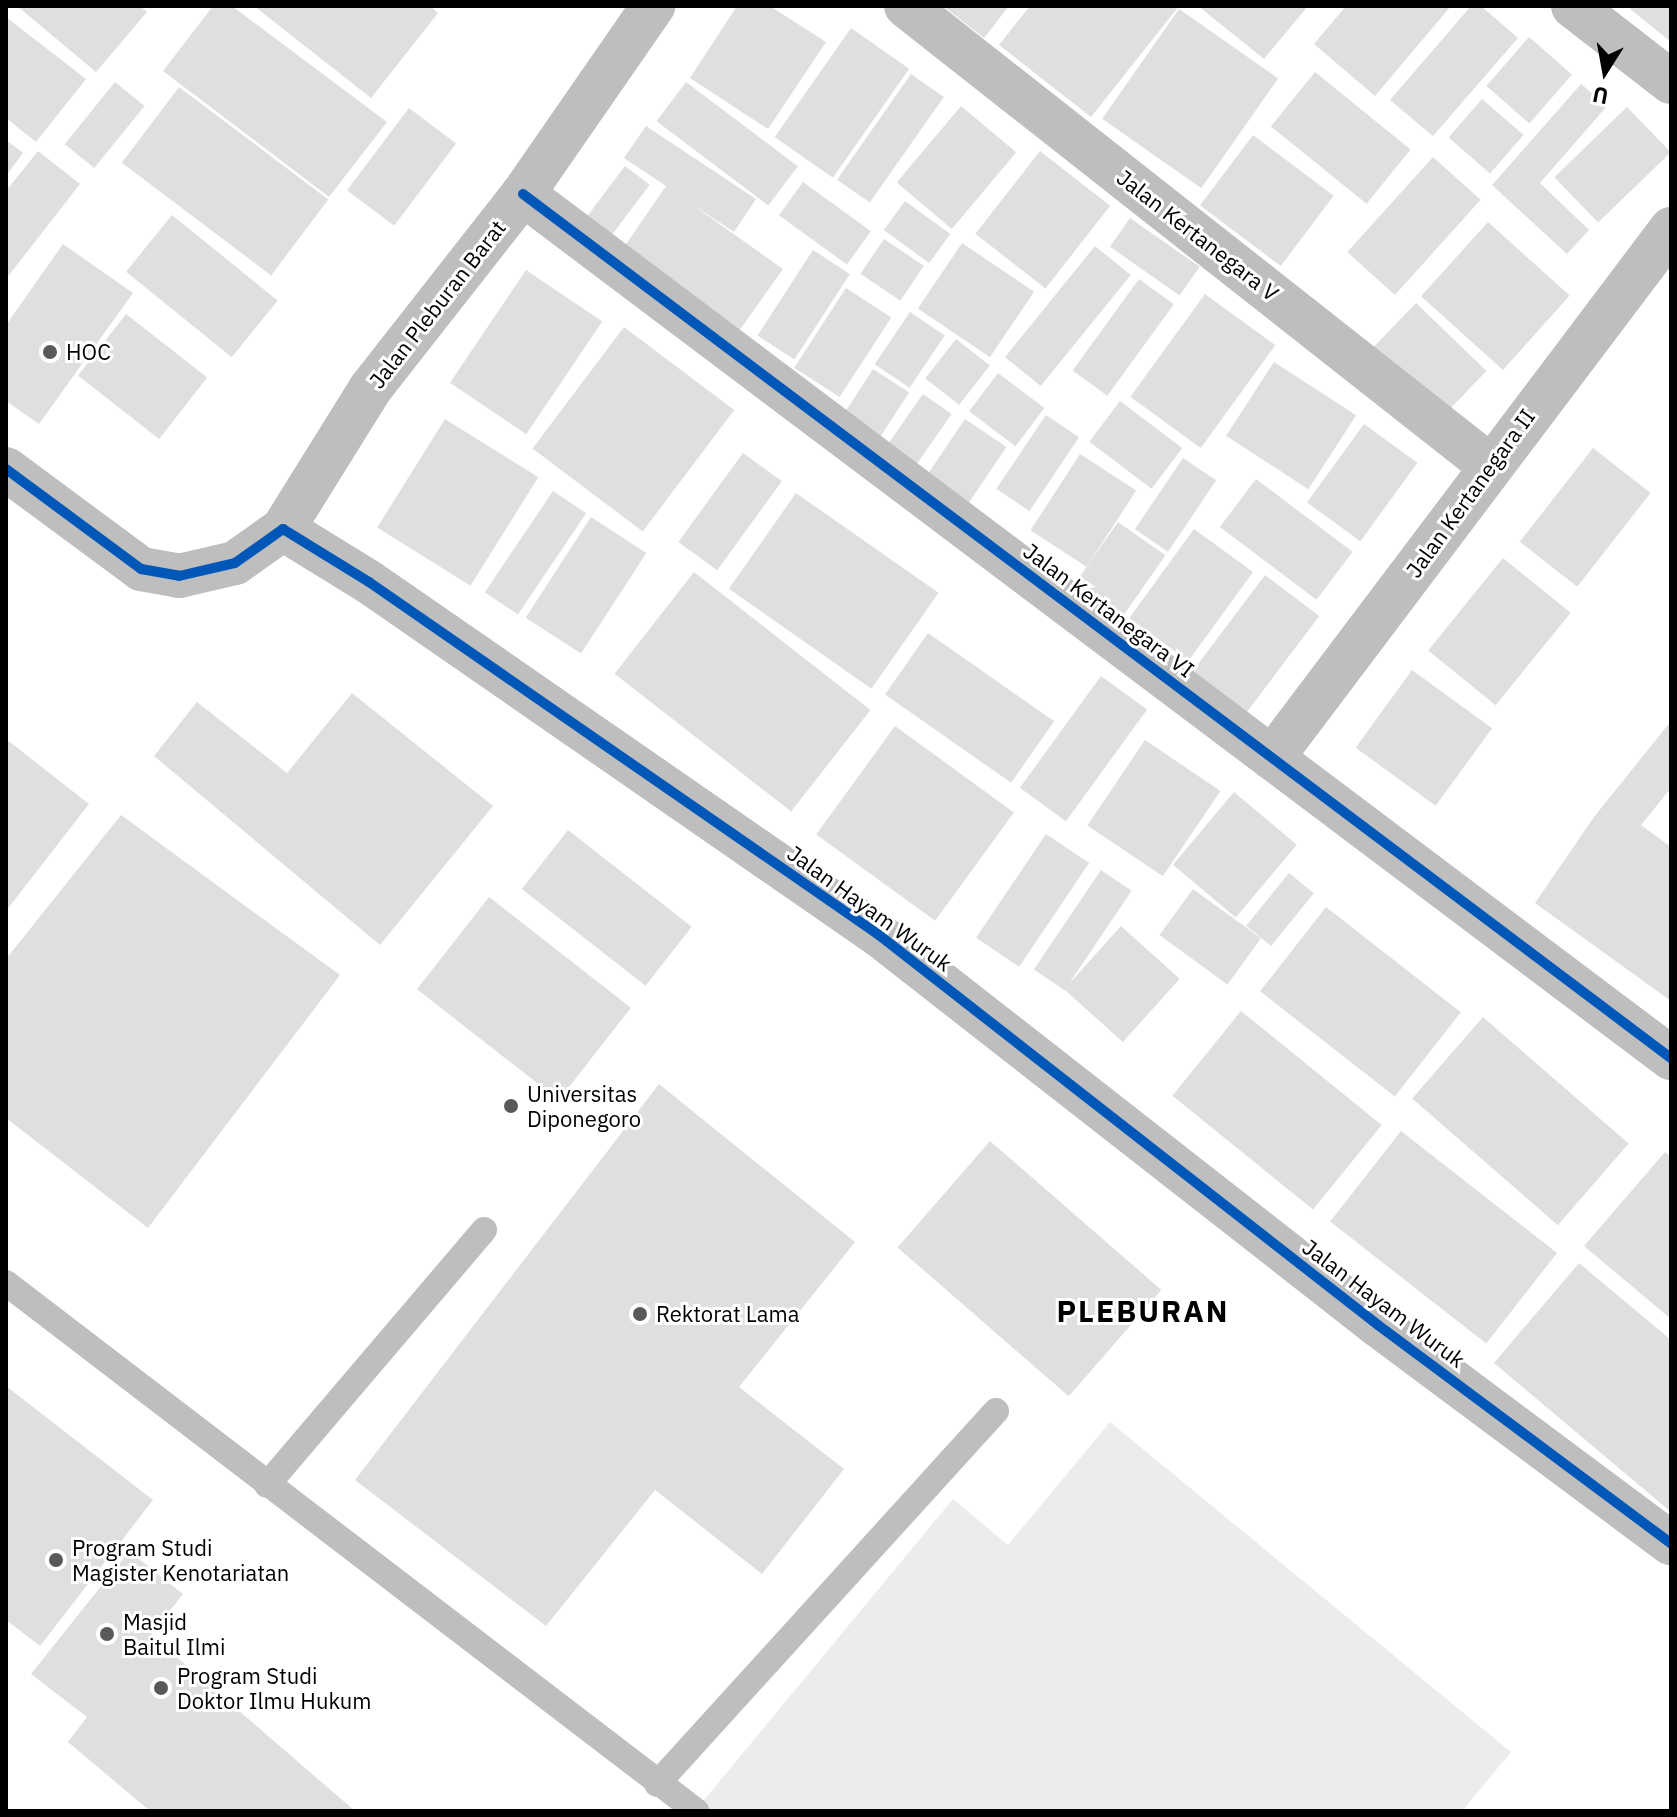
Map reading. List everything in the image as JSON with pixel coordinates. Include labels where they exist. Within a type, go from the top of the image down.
[{"type":"street","name":"Jalan Pleburan Barat","points":[[283,529],[370,389],[523,194],[653,6]]},
{"type":"street","name":"Jalan Kertanegara V","points":[[906,6],[1489,465]]},
{"type":"street","points":[[1573,6],[1671,82]]},
{"type":"street","name":"Jalan Kertanegara VI","points":[[523,194],[1671,1058]]},
{"type":"street","name":"Jalan Kertanegara II","points":[[1272,758],[1489,465],[1671,229]]},
{"type":"street","points":[[6,469],[141,569],[179,576],[235,563],[283,529]]},
{"type":"street","name":"Jalan Hayam Wuruk","points":[[283,529],[369,582],[879,935],[1378,1325],[1671,1543]]},
{"type":"lane","points":[[267,1485],[484,1230]]},
{"type":"lane","points":[[6,1283],[696,1811]]},
{"type":"lane","points":[[657,1784],[996,1411]]},
{"type":"shaded area","points":[[1110,1422],[1511,1752],[1462,1811],[695,1811],[953,1499],[1008,1545]]},
{"type":"building","points":[[17,6],[140,6],[147,12],[96,72]]},
{"type":"building","points":[[213,6],[232,6],[387,122],[329,197],[163,71]]},
{"type":"building","points":[[254,6],[430,6],[438,13],[371,98]]},
{"type":"building","points":[[737,6],[770,6],[826,42],[768,129],[690,78]]},
{"type":"building","points":[[943,6],[1009,6],[984,38]]},
{"type":"building","points":[[1030,6],[1179,6],[1091,117],[999,45]]},
{"type":"building","points":[[1198,6],[1308,6],[1264,59]]},
{"type":"building","points":[[1346,6],[1451,6],[1375,96],[1314,44]]},
{"type":"building","points":[[1471,6],[1481,6],[1518,38],[1433,136],[1390,100]]},
{"type":"building","points":[[1633,6],[1671,6],[1671,42],[1630,9]]},
{"type":"building","points":[[1179,9],[1278,78],[1201,188],[1102,119]]},
{"type":"building","points":[[6,17],[86,79],[36,142],[6,118]]},
{"type":"building","points":[[851,28],[909,69],[833,178],[775,137]]},
{"type":"building","points":[[1529,37],[1572,74],[1529,123],[1486,86]]},
{"type":"building","points":[[1315,72],[1411,149],[1367,204],[1271,126]]},
{"type":"building","points":[[911,74],[944,97],[870,203],[837,180]]},
{"type":"building","points":[[115,82],[145,106],[94,168],[65,144]]},
{"type":"building","points":[[686,82],[798,166],[768,205],[657,121]]},
{"type":"building","points":[[1581,84],[1607,106],[1540,183],[1589,230],[1567,254],[1492,185]]},
{"type":"building","points":[[179,87],[328,200],[271,275],[122,163]]},
{"type":"building","points":[[1482,99],[1524,135],[1490,174],[1449,137]]},
{"type":"building","points":[[961,106],[1016,152],[952,229],[897,183]]},
{"type":"building","points":[[1627,107],[1671,152],[1598,222],[1554,177]]},
{"type":"building","points":[[409,108],[456,144],[394,226],[347,190]]},
{"type":"building","points":[[646,126],[756,199],[734,232],[687,201],[783,269],[739,331],[622,250],[666,186],[624,158]]},
{"type":"building","points":[[1253,135],[1334,196],[1281,266],[1200,205]]},
{"type":"building","points":[[6,140],[23,153],[6,176]]},
{"type":"building","points":[[38,151],[80,184],[6,279],[6,191]]},
{"type":"building","points":[[1040,151],[1110,206],[1045,289],[975,234]]},
{"type":"building","points":[[1433,157],[1481,200],[1395,295],[1347,252]]},
{"type":"building","points":[[625,166],[650,185],[607,241],[582,223]]},
{"type":"building","points":[[803,182],[871,231],[847,265],[779,215]]},
{"type":"building","points":[[905,201],[950,234],[929,263],[884,230]]},
{"type":"building","points":[[172,215],[278,301],[232,357],[126,272]]},
{"type":"building","points":[[1130,218],[1200,267],[1180,295],[1110,247]]},
{"type":"building","points":[[1488,222],[1570,296],[1503,370],[1421,296]]},
{"type":"building","points":[[884,239],[924,266],[900,301],[861,274]]},
{"type":"building","points":[[962,243],[1034,292],[990,357],[918,308]]},
{"type":"building","points":[[63,244],[133,293],[39,424],[6,401],[6,325]]},
{"type":"building","points":[[1095,246],[1131,275],[1041,386],[1005,357]]},
{"type":"building","points":[[813,250],[850,274],[794,360],[757,336]]},
{"type":"building","points":[[526,270],[602,321],[526,434],[450,383]]},
{"type":"building","points":[[1139,279],[1174,304],[1107,396],[1073,370]]},
{"type":"building","points":[[846,288],[891,317],[840,397],[794,368]]},
{"type":"building","points":[[1205,294],[1275,345],[1201,448],[1130,397]]},
{"type":"building","points":[[1416,303],[1486,371],[1439,421],[1368,353]]},
{"type":"building","points":[[910,312],[945,335],[910,388],[875,364]]},
{"type":"building","points":[[126,314],[207,377],[159,439],[78,375]]},
{"type":"building","points":[[624,327],[734,410],[643,531],[533,448]]},
{"type":"building","points":[[956,339],[990,365],[959,405],[925,378]]},
{"type":"building","points":[[1274,362],[1356,415],[1308,489],[1226,436]]},
{"type":"building","points":[[873,369],[909,392],[875,444],[839,421]]},
{"type":"building","points":[[998,373],[1044,408],[1015,446],[969,411]]},
{"type":"building","points":[[923,394],[952,414],[909,476],[880,455]]},
{"type":"building","points":[[1120,401],[1182,448],[1152,489],[1089,442]]},
{"type":"building","points":[[1046,415],[1079,437],[1029,511],[996,489]]},
{"type":"building","points":[[445,419],[538,477],[470,586],[377,528]]},
{"type":"building","points":[[965,419],[1006,447],[967,506],[925,478]]},
{"type":"building","points":[[1364,424],[1417,463],[1360,541],[1307,502]]},
{"type":"building","points":[[1593,448],[1651,493],[1577,587],[1520,542]]},
{"type":"building","points":[[743,453],[782,481],[717,570],[678,542]]},
{"type":"building","points":[[1080,454],[1136,490],[1087,567],[1030,530]]},
{"type":"building","points":[[1183,458],[1216,480],[1168,552],[1135,529]]},
{"type":"building","points":[[1256,479],[1353,552],[1317,600],[1220,527]]},
{"type":"building","points":[[553,491],[586,513],[518,615],[485,592]]},
{"type":"building","points":[[796,493],[939,593],[871,689],[729,589]]},
{"type":"building","points":[[591,517],[646,553],[581,654],[526,618]]},
{"type":"building","points":[[1118,522],[1166,555],[1121,619],[1073,586]]},
{"type":"building","points":[[1194,529],[1253,572],[1188,661],[1129,618]]},
{"type":"building","points":[[1503,558],[1571,613],[1496,705],[1428,650]]},
{"type":"building","points":[[694,572],[871,710],[791,812],[615,674]]},
{"type":"building","points":[[1265,575],[1319,616],[1240,721],[1186,680]]},
{"type":"building","points":[[928,633],[1054,721],[1011,783],[885,694]]},
{"type":"building","points":[[1412,670],[1492,728],[1436,806],[1356,748]]},
{"type":"building","points":[[1101,676],[1147,710],[1066,821],[1020,788]]},
{"type":"building","points":[[352,693],[493,806],[380,945],[154,756],[197,702],[287,773]]},
{"type":"building","points":[[1671,721],[1671,788],[1641,825],[1671,847],[1671,1001],[1535,903],[1594,817]]},
{"type":"building","points":[[895,726],[1014,812],[935,921],[816,834]]},
{"type":"building","points":[[6,739],[89,804],[6,911]]},
{"type":"building","points":[[1145,740],[1220,791],[1163,876],[1087,825]]},
{"type":"building","points":[[1234,792],[1297,845],[1236,917],[1173,865]]},
{"type":"building","points":[[121,815],[340,975],[148,1228],[6,1118],[6,959]]},
{"type":"building","points":[[568,830],[692,927],[646,986],[522,889]]},
{"type":"building","points":[[1046,834],[1089,863],[1019,967],[976,938]]},
{"type":"building","points":[[1101,870],[1132,891],[1065,990],[1034,969]]},
{"type":"building","points":[[1289,873],[1314,893],[1271,946],[1246,926]]},
{"type":"building","points":[[1193,889],[1261,938],[1227,984],[1159,935]]},
{"type":"building","points":[[489,897],[631,1008],[559,1100],[417,989]]},
{"type":"building","points":[[1326,907],[1461,1012],[1395,1097],[1260,991]]},
{"type":"building","points":[[1121,926],[1180,979],[1123,1042],[1064,989]]},
{"type":"building","points":[[1241,1011],[1382,1125],[1313,1210],[1172,1096]]},
{"type":"building","points":[[1483,1017],[1629,1144],[1558,1225],[1412,1099]]},
{"type":"building","name":"Rektorat Lama","points":[[659,1084],[855,1242],[739,1387],[844,1469],[762,1574],[655,1490],[546,1626],[355,1480]]},
{"type":"building","points":[[1401,1131],[1557,1253],[1486,1344],[1330,1222]]},
{"type":"building","points":[[990,1141],[1161,1290],[1069,1396],[897,1247]]},
{"type":"building","points":[[1665,1152],[1671,1157],[1671,1319],[1584,1246]]},
{"type":"building","points":[[1579,1263],[1671,1340],[1671,1512],[1494,1363]]},
{"type":"building","name":"Program Studi Magister Kenotariatan","points":[[6,1386],[153,1500],[40,1646],[6,1620]]},
{"type":"building","name":"Program Studi Doktor Ilmu Hukum","points":[[129,1551],[183,1594],[151,1635],[355,1811],[150,1811],[68,1742],[87,1717],[31,1674]]},
{"type":"cycle path","points":[[523,194],[1671,1058]]},
{"type":"cycle path","points":[[6,469],[141,569],[179,576],[235,563],[283,529],[369,582],[879,935],[1378,1325],[1671,1543]]},
{"type":"place","name":"HOC","points":[[50,352]]},
{"type":"place","name":"Universitas Diponegoro","points":[[511,1106]]},
{"type":"place","name":"Rektorat Lama","points":[[640,1314]]},
{"type":"place","name":"Program Studi Magister Kenotariatan","points":[[56,1560]]},
{"type":"place","name":"Masjid Baitul Ilmi","points":[[107,1634]]},
{"type":"place","name":"Program Studi Doktor Ilmu Hukum","points":[[161,1688]]},
{"type":"district","name":"PLEBURAN","points":[[1143,1311]]}]
